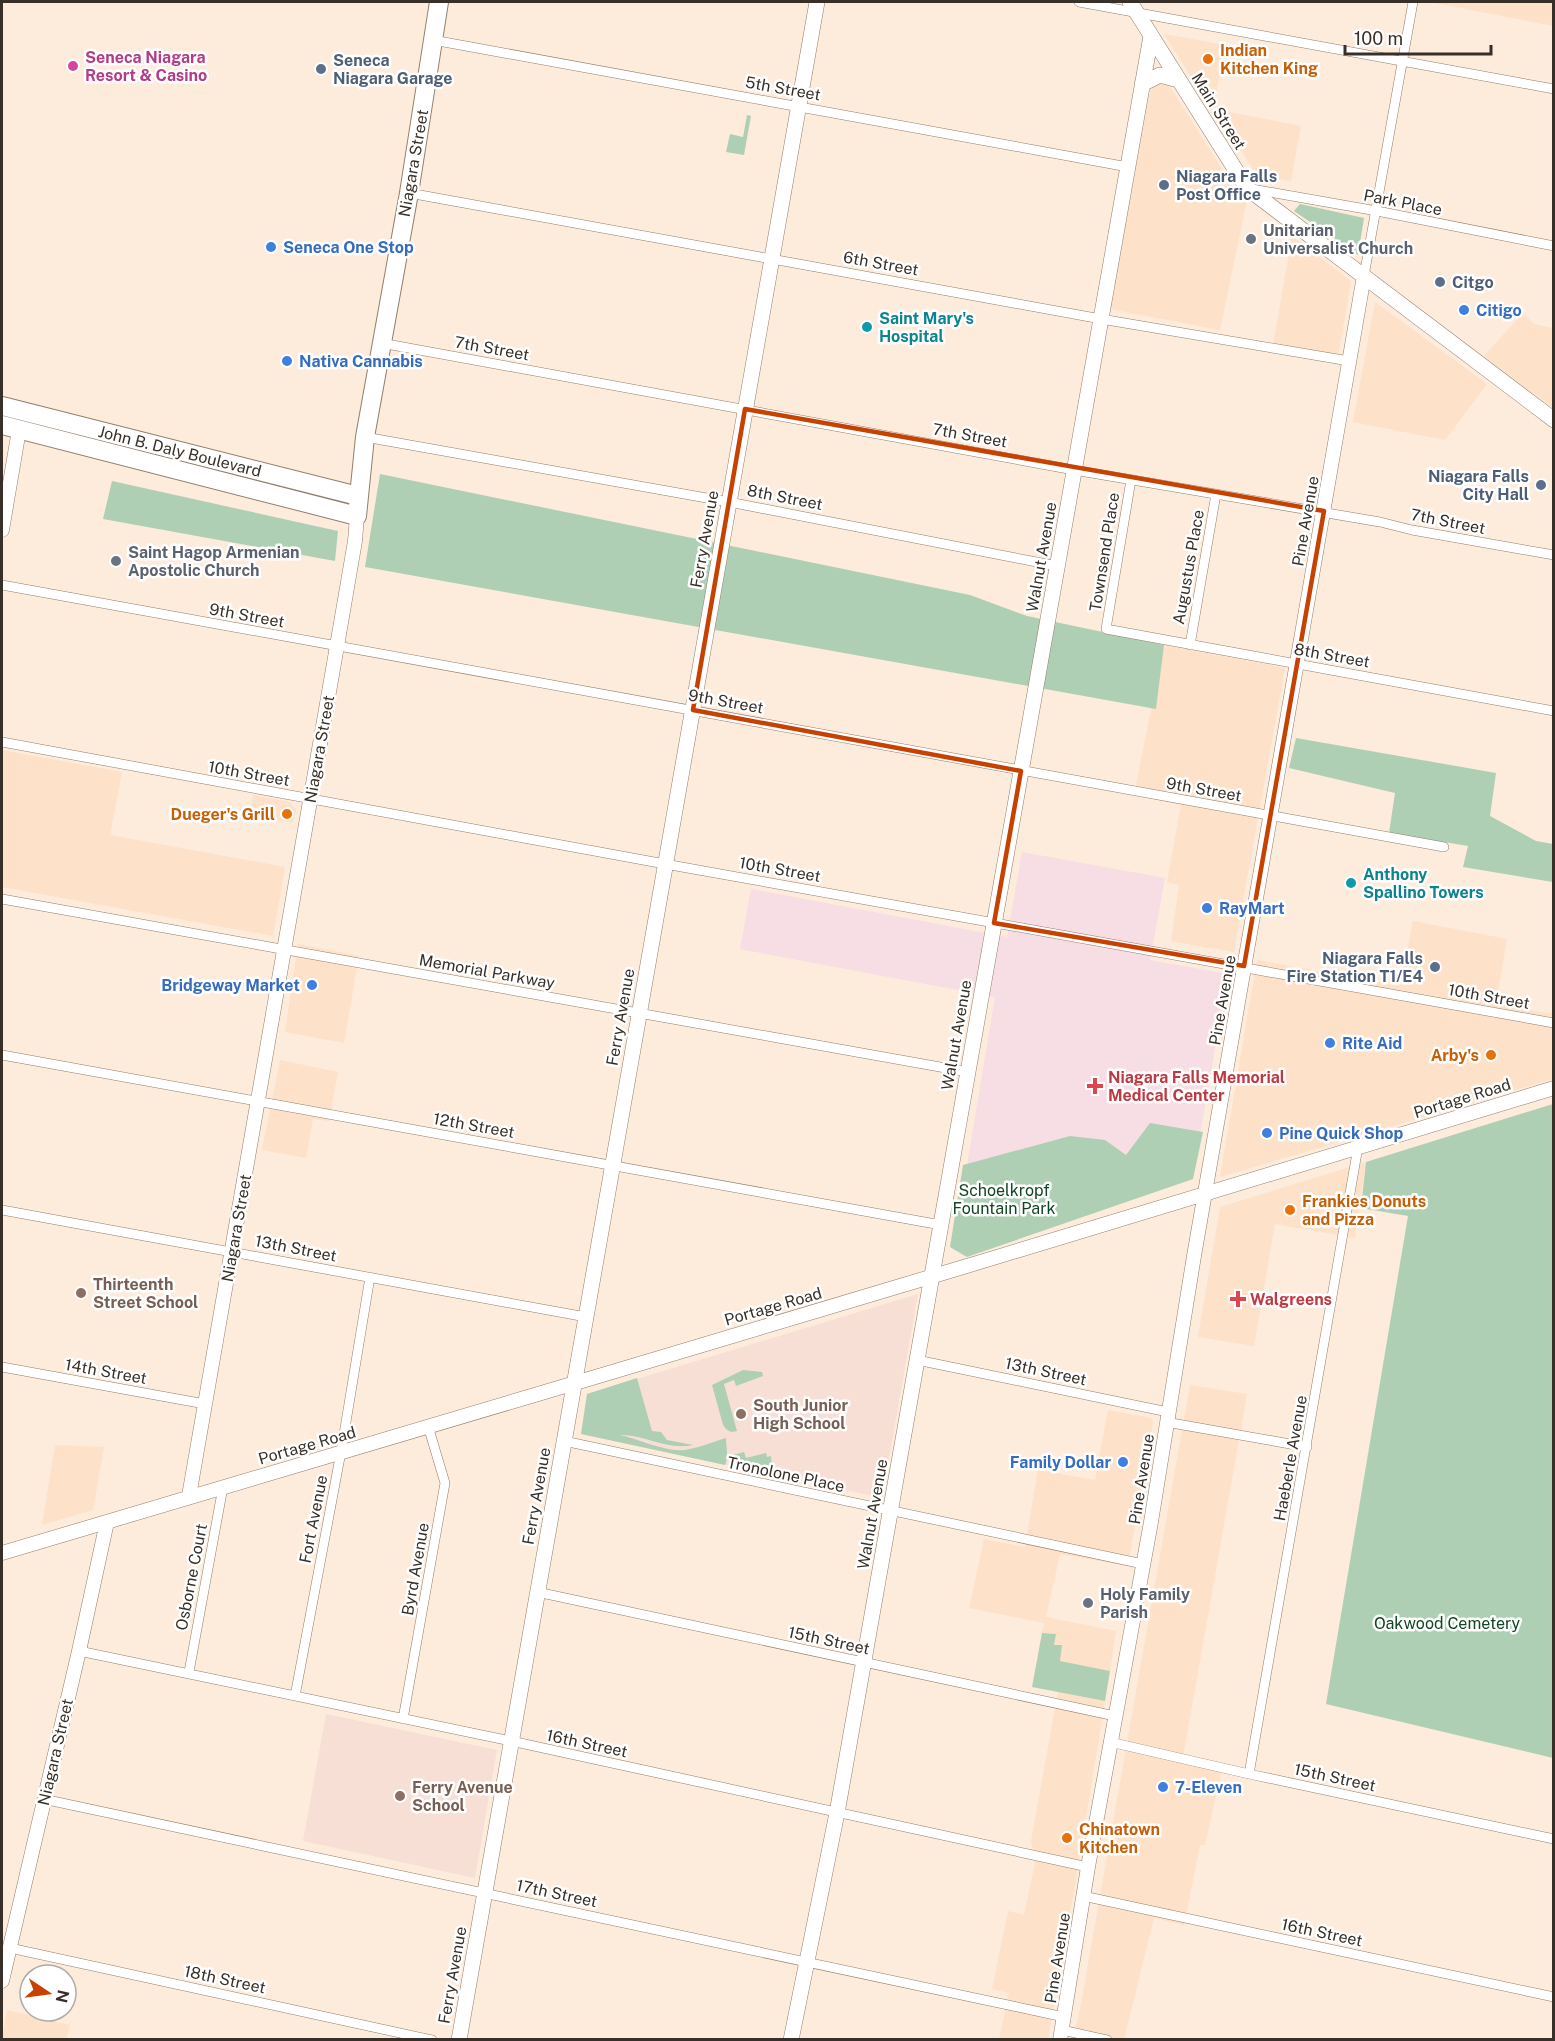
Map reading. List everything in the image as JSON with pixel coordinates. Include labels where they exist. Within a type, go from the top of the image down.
[{"type":"highway","name":"Niagara Street","points":[[357,516],[365,437],[409,193],[439,2]]},
{"type":"highway","name":"John B. Daly Boulevard","points":[[2,406],[358,496]]},
{"type":"highway","name":"John B. Daly Boulevard","points":[[10,427],[357,516]]},
{"type":"main road","name":"Ferry Avenue","points":[[459,2040],[817,2]]},
{"type":"main road","name":"Main Street","points":[[1133,7],[1247,188],[1554,420]]},
{"type":"main road","name":"Walnut Avenue","points":[[791,2040],[837,1812],[864,1662],[1151,36]]},
{"type":"main road","points":[[1142,84],[1160,75],[1178,80]]},
{"type":"street","points":[[1079,2],[1133,7],[1554,89]]},
{"type":"street","name":"Pine Avenue","points":[[1062,2029],[1296,664],[1413,2]]},
{"type":"street","name":"5th Street","points":[[433,40],[1128,167]]},
{"type":"street","name":"Park Place","points":[[1247,188],[1554,246]]},
{"type":"street","name":"6th Street","points":[[409,193],[1101,319],[1349,361]]},
{"type":"street","name":"7th Street","points":[[381,343],[1554,555]]},
{"type":"street","points":[[2,530],[10,427]]},
{"type":"street","name":"8th Street","points":[[365,437],[729,502],[1057,566]]},
{"type":"street","name":"Townsend Place","points":[[1106,629],[1131,480]]},
{"type":"street","name":"Augustus Place","points":[[1190,645],[1216,494]]},
{"type":"street","name":"Niagara Street","points":[[189,1496],[337,646],[357,516]]},
{"type":"street","name":"9th Street","points":[[2,585],[1444,847]]},
{"type":"street","name":"8th Street","points":[[1106,629],[1554,711]]},
{"type":"street","name":"10th Street","points":[[2,742],[665,864],[1554,1023]]},
{"type":"street","name":"Memorial Parkway","points":[[2,899],[968,1072]]},
{"type":"street","name":"12th Street","points":[[2,1055],[941,1225]]},
{"type":"street","name":"Portage Road","points":[[2,1553],[932,1277],[1205,1192],[1554,1088]]},
{"type":"street","name":"Haeberle Avenue","points":[[1249,1774],[1358,1147]]},
{"type":"street","name":"13th Street","points":[[2,1210],[586,1317]]},
{"type":"street","name":"Fort Avenue","points":[[295,1696],[370,1277]]},
{"type":"street","name":"13th Street","points":[[917,1360],[1167,1417],[1307,1446]]},
{"type":"street","name":"14th Street","points":[[2,1367],[205,1404]]},
{"type":"street","name":"Byrd Avenue","points":[[403,1719],[445,1483],[428,1426]]},
{"type":"street","name":"Tronolone Place","points":[[564,1441],[1143,1564]]},
{"type":"street","name":"Osborne Court","points":[[189,1672],[223,1487]]},
{"type":"street","name":"Niagara Street","points":[[2,1981],[107,1522]]},
{"type":"street","name":"15th Street","points":[[537,1592],[1115,1716]]},
{"type":"street","name":"16th Street","points":[[79,1651],[189,1672],[1088,1867]]},
{"type":"street","name":"15th Street","points":[[1110,1742],[1554,1839]]},
{"type":"street","name":"17th Street","points":[[44,1799],[807,1962],[1107,2040]]},
{"type":"street","name":"16th Street","points":[[1083,1896],[1554,1998]]},
{"type":"street","name":"18th Street","points":[[10,1948],[432,2040]]},
{"type":"highlighted area","points":[[745,409],[1324,511],[1244,966],[994,923],[1021,771],[693,710]]},
{"type":"shaded area","points":[[1430,2],[1553,2],[1553,26]]},
{"type":"shaded area","points":[[1164,34],[1225,45],[1213,111],[1205,99]]},
{"type":"shaded area","points":[[1159,83],[1169,85],[1232,185],[1247,200],[1220,330],[1110,309],[1150,91]]},
{"type":"shaded area","points":[[1214,109],[1301,126],[1291,181],[1257,175]]},
{"type":"shaded area","points":[[1292,236],[1351,281],[1338,357],[1273,345]]},
{"type":"shaded area","points":[[1375,302],[1487,384],[1445,440],[1353,422]]},
{"type":"shaded area","points":[[1523,313],[1534,324],[1553,328],[1553,408],[1484,356]]},
{"type":"shaded area","points":[[1164,645],[1285,668],[1234,952],[1171,941],[1179,885],[1167,882],[1181,805],[1134,795]]},
{"type":"shaded area","points":[[2,750],[122,772],[110,835],[285,867],[273,936],[2,887]]},
{"type":"shaded area","points":[[253,795],[290,802],[296,810],[293,823],[249,815]]},
{"type":"shaded area","name":"Niagara Falls Memorial Medical Center","points":[[1022,852],[1165,878],[1150,960],[1228,974],[1193,1175],[1187,1181],[963,1255],[953,1249],[995,997],[740,949],[751,889],[1007,937]]},
{"type":"shaded area","points":[[1413,921],[1507,939],[1496,1004],[1553,1014],[1553,1079],[1220,1177],[1257,960],[1400,986]]},
{"type":"shaded area","points":[[298,944],[359,956],[344,1043],[285,1032]]},
{"type":"shaded area","points":[[280,1060],[338,1072],[329,1121],[313,1119],[306,1158],[262,1150]]},
{"type":"shaded area","points":[[1366,1162],[1355,1238],[1275,1224],[1254,1346],[1198,1337],[1220,1207]]},
{"type":"shaded area","name":"South Junior High School","points":[[918,1294],[882,1498],[581,1434],[587,1394]]},
{"type":"shaded area","points":[[1190,1385],[1247,1394],[1182,1763],[1221,1772],[1205,1845],[1200,1845],[1184,1925],[1154,1918],[1124,2039],[1073,2040],[1081,2004]]},
{"type":"shaded area","points":[[1108,1410],[1151,1418],[1153,1422],[1128,1566],[1060,1554],[1046,1617],[1116,1631],[1110,1671],[1059,1661],[1054,1645],[1055,1634],[1042,1633],[1044,1623],[969,1608],[984,1539],[1025,1547],[1038,1470],[1095,1480]]},
{"type":"shaded area","points":[[55,1445],[104,1447],[93,1510],[42,1525]]},
{"type":"shaded area","points":[[1058,1692],[1105,1701],[1076,1879],[1048,2039],[999,2039],[1009,1993],[992,1989],[1008,1911],[1024,1915],[1035,1863],[1031,1841]]},
{"type":"shaded area","name":"Ferry Avenue School","points":[[326,1714],[497,1750],[475,1878],[303,1841]]},
{"type":"shaded area","points":[[7,2010],[18,2013],[18,2023],[70,2025],[66,2039],[2,2039]]},
{"type":"green space","points":[[747,115],[751,116],[744,155],[726,152],[730,134],[743,137]]},
{"type":"green space","points":[[1300,204],[1364,218],[1358,255],[1294,211]]},
{"type":"green space","points":[[380,474],[970,595],[1027,616],[1164,645],[1156,709],[365,567]]},
{"type":"green space","points":[[112,481],[338,531],[335,561],[103,519]]},
{"type":"green space","points":[[1296,738],[1496,773],[1490,816],[1536,841],[1553,844],[1553,882],[1463,867],[1468,846],[1389,833],[1395,793],[1289,768]]},
{"type":"green space","name":"Oakwood Cemetery","points":[[1554,1104],[1553,1758],[1326,1704],[1408,1216],[1361,1208],[1366,1162]]},
{"type":"green space","name":"Schoelkropf Fountain Park","points":[[1150,1123],[1203,1132],[1193,1179],[967,1257],[950,1247],[963,1165],[1070,1136],[1105,1140],[1126,1155]]},
{"type":"green space","points":[[743,1370],[762,1372],[763,1376],[736,1386],[734,1380],[724,1384],[737,1431],[731,1432],[723,1425],[712,1385]]},
{"type":"green space","points":[[637,1378],[652,1431],[661,1432],[667,1440],[693,1445],[674,1446],[620,1435],[677,1450],[695,1448],[726,1438],[725,1465],[581,1434],[587,1394]]},
{"type":"green space","points":[[744,1452],[746,1458],[766,1453],[767,1457],[771,1456],[772,1466],[764,1465],[762,1473],[730,1466],[733,1455]]},
{"type":"green space","points":[[1042,1633],[1056,1634],[1054,1645],[1062,1645],[1060,1661],[1110,1671],[1105,1701],[1032,1687]]},
{"type":"place","name":"Indian Kitchen King","points":[[1208,59]]},
{"type":"place","name":"Seneca Niagara Resort & Casino","points":[[73,66]]},
{"type":"place","name":"Seneca Niagara Garage","points":[[321,69]]},
{"type":"place","name":"Niagara Falls Post Office","points":[[1164,185]]},
{"type":"place","name":"Unitarian Universalist Church","points":[[1251,239]]},
{"type":"place","name":"Seneca One Stop","points":[[271,247]]},
{"type":"place","name":"Citgo","points":[[1440,282]]},
{"type":"place","name":"Citigo","points":[[1464,310]]},
{"type":"place","name":"Saint Mary's Hospital","points":[[867,327]]},
{"type":"place","name":"Nativa Cannabis","points":[[287,361]]},
{"type":"place","name":"Niagara Falls City Hall","points":[[1541,485]]},
{"type":"place","name":"Saint Hagop Armenian Apostolic Church","points":[[116,561]]},
{"type":"place","name":"Dueger's Grill","points":[[287,814]]},
{"type":"place","name":"Anthony Spallino Towers","points":[[1351,883]]},
{"type":"place","name":"RayMart","points":[[1207,908]]},
{"type":"place","name":"Niagara Falls Fire Station T1/E4","points":[[1435,967]]},
{"type":"place","name":"Bridgeway Market","points":[[312,985]]},
{"type":"place","name":"Rite Aid","points":[[1330,1043]]},
{"type":"place","name":"Arby's","points":[[1491,1055]]},
{"type":"place","name":"Niagara Falls Memorial Medical Center","points":[[1095,1086]]},
{"type":"place","name":"Pine Quick Shop","points":[[1267,1133]]},
{"type":"place","name":"Frankies Donuts and Pizza","points":[[1290,1210]]},
{"type":"place","name":"Thirteenth Street School","points":[[81,1293]]},
{"type":"place","name":"Walgreens","points":[[1238,1299]]},
{"type":"place","name":"South Junior High School","points":[[741,1414]]},
{"type":"place","name":"Family Dollar","points":[[1123,1462]]},
{"type":"place","name":"Holy Family Parish","points":[[1088,1603]]},
{"type":"place","name":"7-Eleven","points":[[1163,1787]]},
{"type":"place","name":"Ferry Avenue School","points":[[400,1796]]},
{"type":"place","name":"Chinatown Kitchen","points":[[1067,1838]]}]
